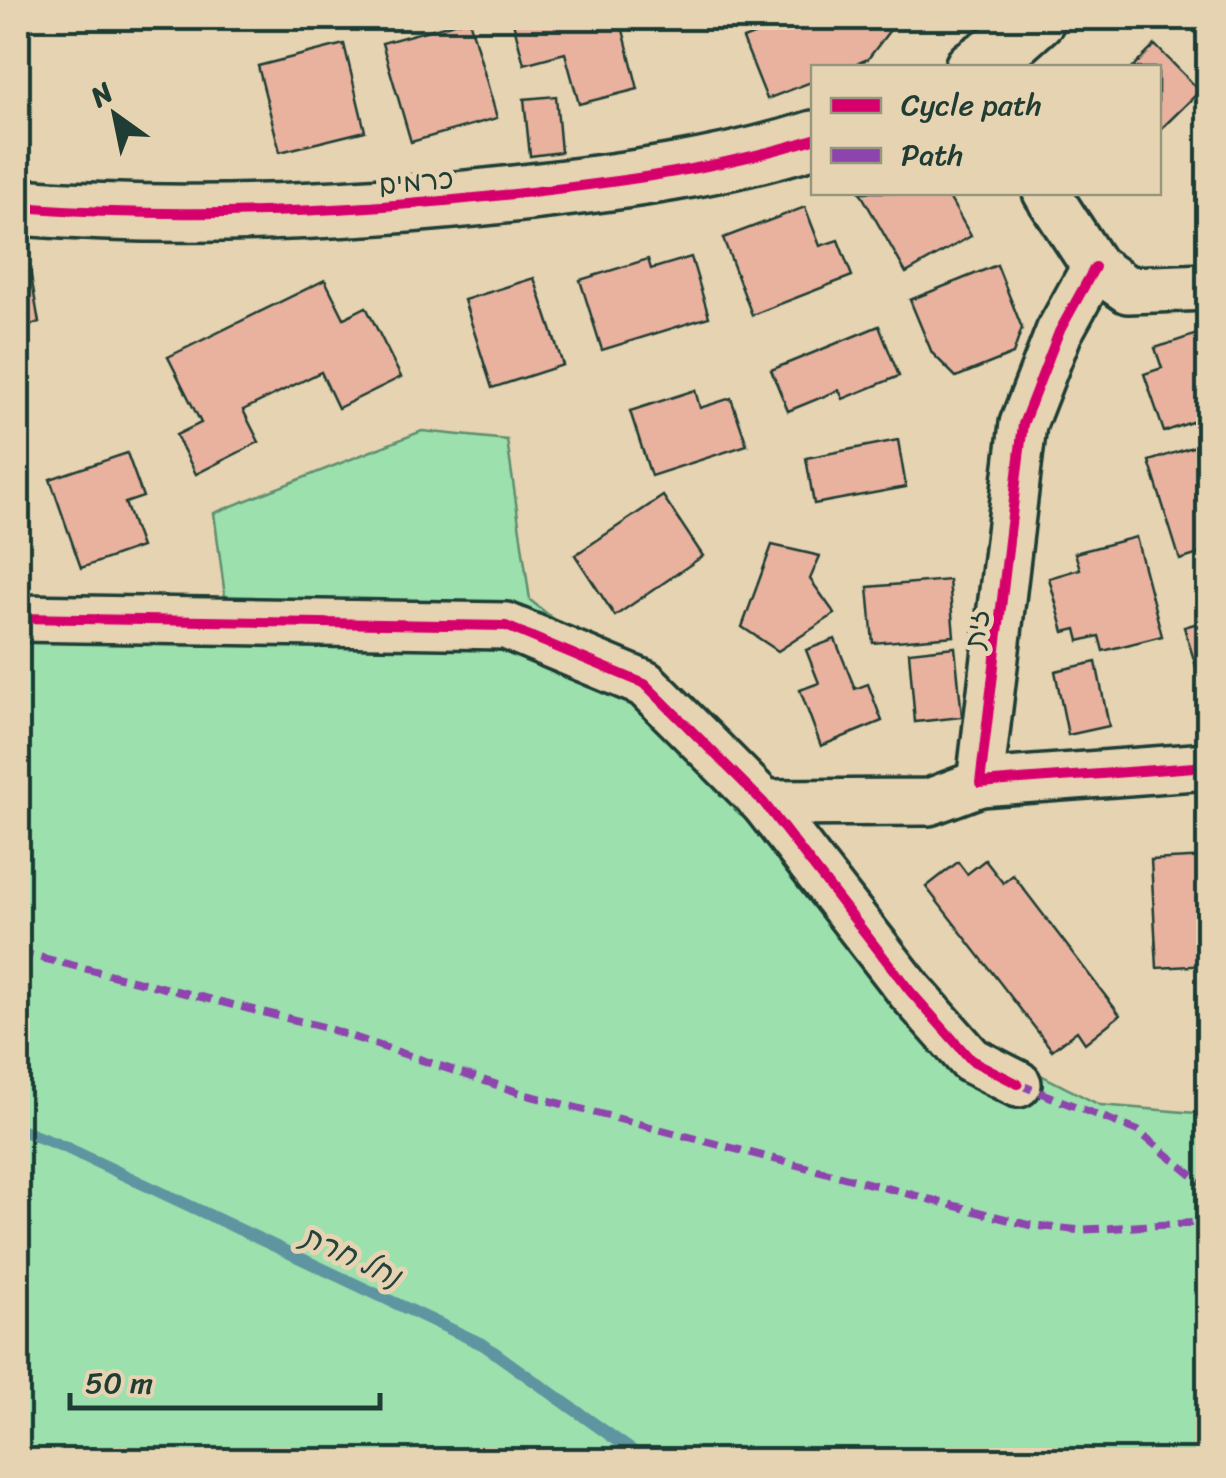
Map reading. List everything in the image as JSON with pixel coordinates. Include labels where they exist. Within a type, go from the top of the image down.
[{"type":"street","points":[[977,65],[1037,18]]},
{"type":"street","name":"כרמים","points":[[18,208],[106,214],[367,208],[638,180],[811,140]]},
{"type":"street","points":[[1048,195],[1095,267],[1128,290],[1208,287]]},
{"type":"street","name":"זית","points":[[980,784],[1023,424],[1060,332],[1095,267]]},
{"type":"street","points":[[18,618],[506,626],[645,684],[764,803],[910,991],[971,1060],[1018,1084]]},
{"type":"street","points":[[764,803],[929,802],[980,784],[1208,766]]},
{"type":"green space","points":[[422,431],[507,440],[530,600],[596,653],[952,1030],[1100,1105],[1208,1114],[1208,1460],[18,1460],[18,611],[227,611],[214,513]]},
{"type":"building","points":[[512,18],[620,18],[638,89],[579,104],[565,53],[524,64]]},
{"type":"building","points":[[798,18],[899,18],[868,59],[854,65],[811,65],[811,82],[767,99],[743,39]]},
{"type":"building","points":[[1183,18],[1208,18],[1208,32],[1200,39]]},
{"type":"building","points":[[469,19],[497,118],[411,142],[382,43]]},
{"type":"building","points":[[344,44],[365,131],[280,152],[258,66]]},
{"type":"building","points":[[1155,45],[1200,91],[1161,129],[1161,65],[1135,65]]},
{"type":"building","points":[[556,96],[561,152],[530,156],[524,99]]},
{"type":"building","points":[[862,195],[948,195],[971,236],[906,273]]},
{"type":"building","points":[[805,207],[820,246],[838,240],[852,276],[752,315],[723,238]]},
{"type":"building","points":[[691,257],[709,317],[602,350],[580,280],[648,259],[651,269]]},
{"type":"building","points":[[28,258],[39,323],[18,327],[18,260]]},
{"type":"building","points":[[997,265],[1022,328],[1013,354],[956,377],[932,353],[910,300]]},
{"type":"building","points":[[534,278],[563,365],[492,388],[464,300]]},
{"type":"building","points":[[325,280],[344,318],[366,307],[401,377],[338,408],[321,372],[243,410],[259,442],[196,474],[176,435],[201,423],[168,357]]},
{"type":"building","points":[[879,326],[899,376],[843,399],[839,390],[788,411],[771,370]]},
{"type":"building","points":[[1200,333],[1204,346],[1208,344],[1208,416],[1164,432],[1144,374],[1162,368],[1155,348]]},
{"type":"building","points":[[695,390],[700,408],[731,398],[747,445],[651,476],[630,411]]},
{"type":"building","points":[[898,440],[906,487],[814,504],[806,458]]},
{"type":"building","points":[[1208,442],[1208,551],[1180,560],[1149,461]]},
{"type":"building","points":[[127,453],[143,497],[125,503],[141,547],[81,568],[50,479]]},
{"type":"building","points":[[663,496],[703,556],[615,616],[575,555]]},
{"type":"building","points":[[1136,537],[1162,636],[1103,651],[1099,636],[1079,641],[1076,629],[1064,632],[1049,578],[1080,569],[1075,553]]},
{"type":"building","points":[[772,545],[820,556],[810,579],[835,614],[778,651],[742,627]]},
{"type":"building","points":[[949,580],[954,636],[873,643],[868,587]]},
{"type":"building","points":[[1208,620],[1208,698],[1206,699],[1184,627]]},
{"type":"building","points":[[835,639],[855,689],[868,684],[882,721],[821,746],[800,690],[819,683],[806,650]]},
{"type":"building","points":[[955,647],[962,717],[915,722],[909,652]]},
{"type":"building","points":[[1096,662],[1109,726],[1068,735],[1055,671]]},
{"type":"building","points":[[1208,857],[1208,965],[1157,968],[1151,860]]},
{"type":"building","points":[[985,860],[1003,883],[1013,875],[1120,1015],[1085,1043],[1077,1031],[1052,1050],[926,887],[958,862],[967,874]]},
{"type":"waterway","name":"נחל חרת","points":[[18,1129],[67,1148],[484,1345],[645,1460]]},
{"type":"marked path","points":[[18,952],[323,1027],[527,1095],[1029,1225],[1078,1230],[1208,1222]]},
{"type":"marked path","points":[[1018,1084],[1138,1131],[1208,1188]]},
{"type":"cycle path","points":[[18,207],[210,213],[403,205],[638,178],[709,166],[811,140]]},
{"type":"cycle path","points":[[1095,267],[1059,332],[1023,424],[980,783],[1208,766]]},
{"type":"cycle path","points":[[18,618],[506,626],[645,684],[764,803],[910,991],[971,1060],[1018,1084]]}]
